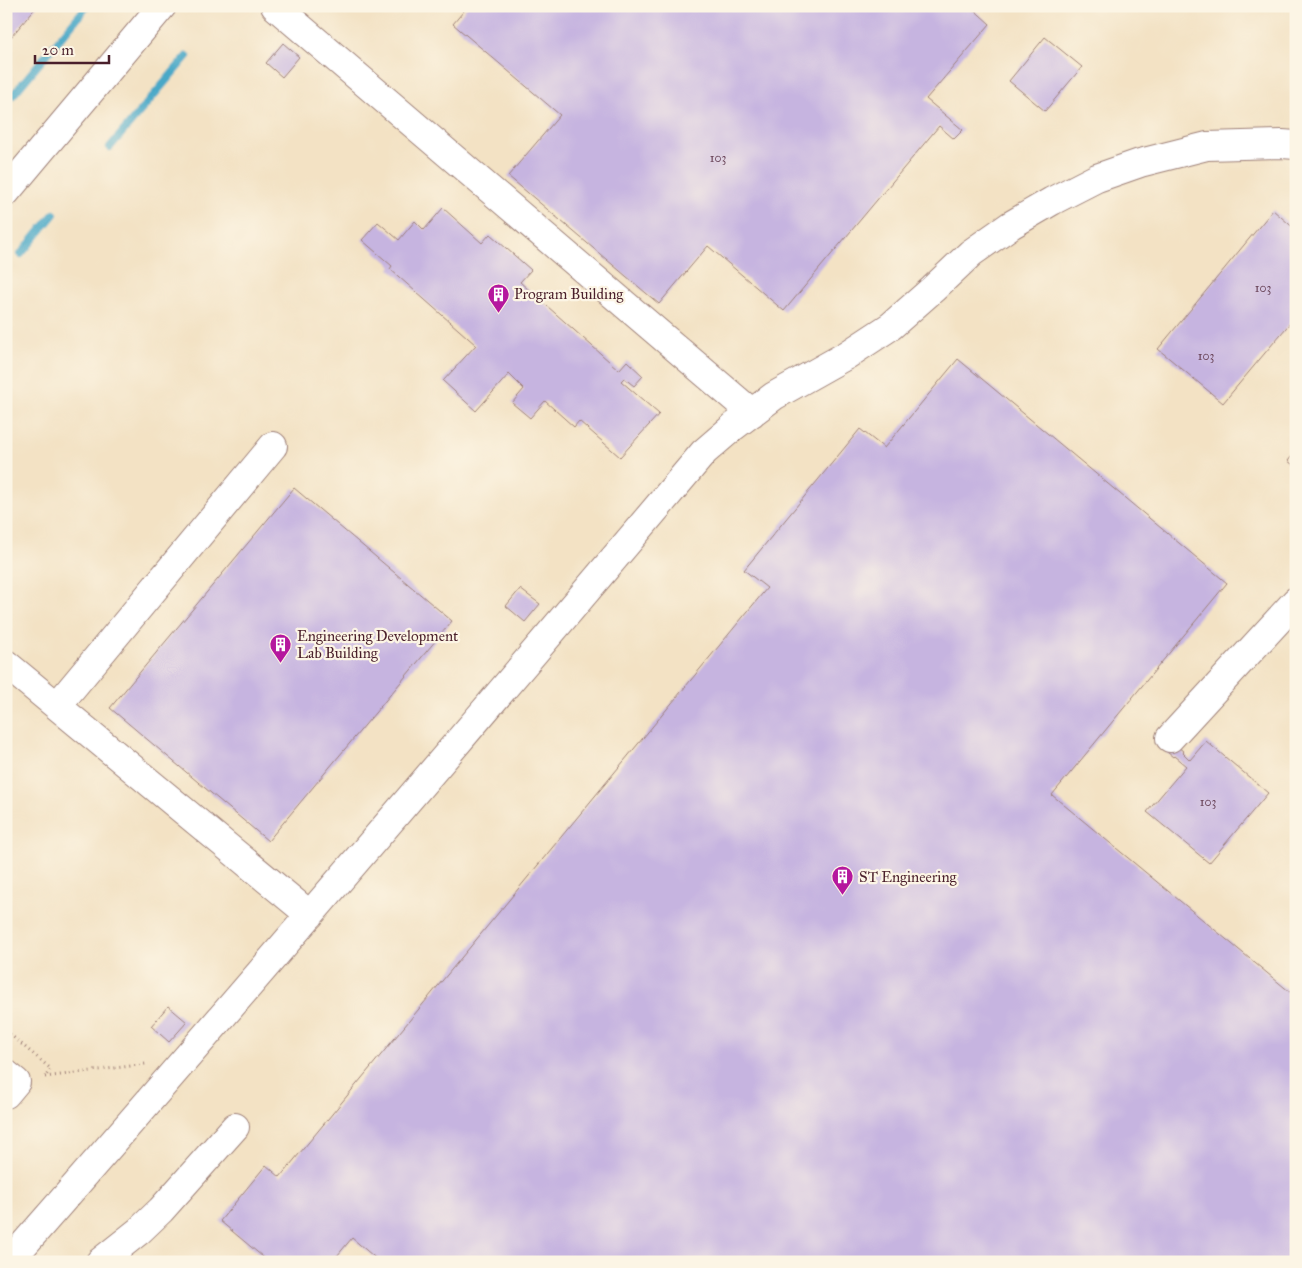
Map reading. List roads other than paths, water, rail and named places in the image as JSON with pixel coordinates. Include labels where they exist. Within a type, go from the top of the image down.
[{"type":"lane","points":[[6,192],[162,6]]},
{"type":"lane","points":[[275,6],[752,413]]},
{"type":"lane","points":[[13,1257],[310,915],[704,452],[774,396],[848,355],[891,326],[971,253],[1011,224],[1052,201],[1097,178],[1140,162],[1207,146],[1296,145]]},
{"type":"lane","points":[[57,706],[273,446]]},
{"type":"lane","points":[[1170,738],[1296,601]]},
{"type":"lane","points":[[6,664],[310,915]]},
{"type":"lane","points":[[6,1074],[16,1082],[6,1094]]},
{"type":"lane","points":[[100,1262],[139,1231],[161,1210],[235,1127]]},
{"type":"waterway","points":[[13,95],[87,6]]},
{"type":"waterway","points":[[110,147],[187,56]]},
{"type":"waterway","points":[[21,254],[54,214]]},
{"type":"place","name":"Program Building","points":[[498,313]]},
{"type":"place","name":"Engineering Development Lab Building","points":[[281,664]]},
{"type":"place","name":"ST Engineering","points":[[843,896]]}]
